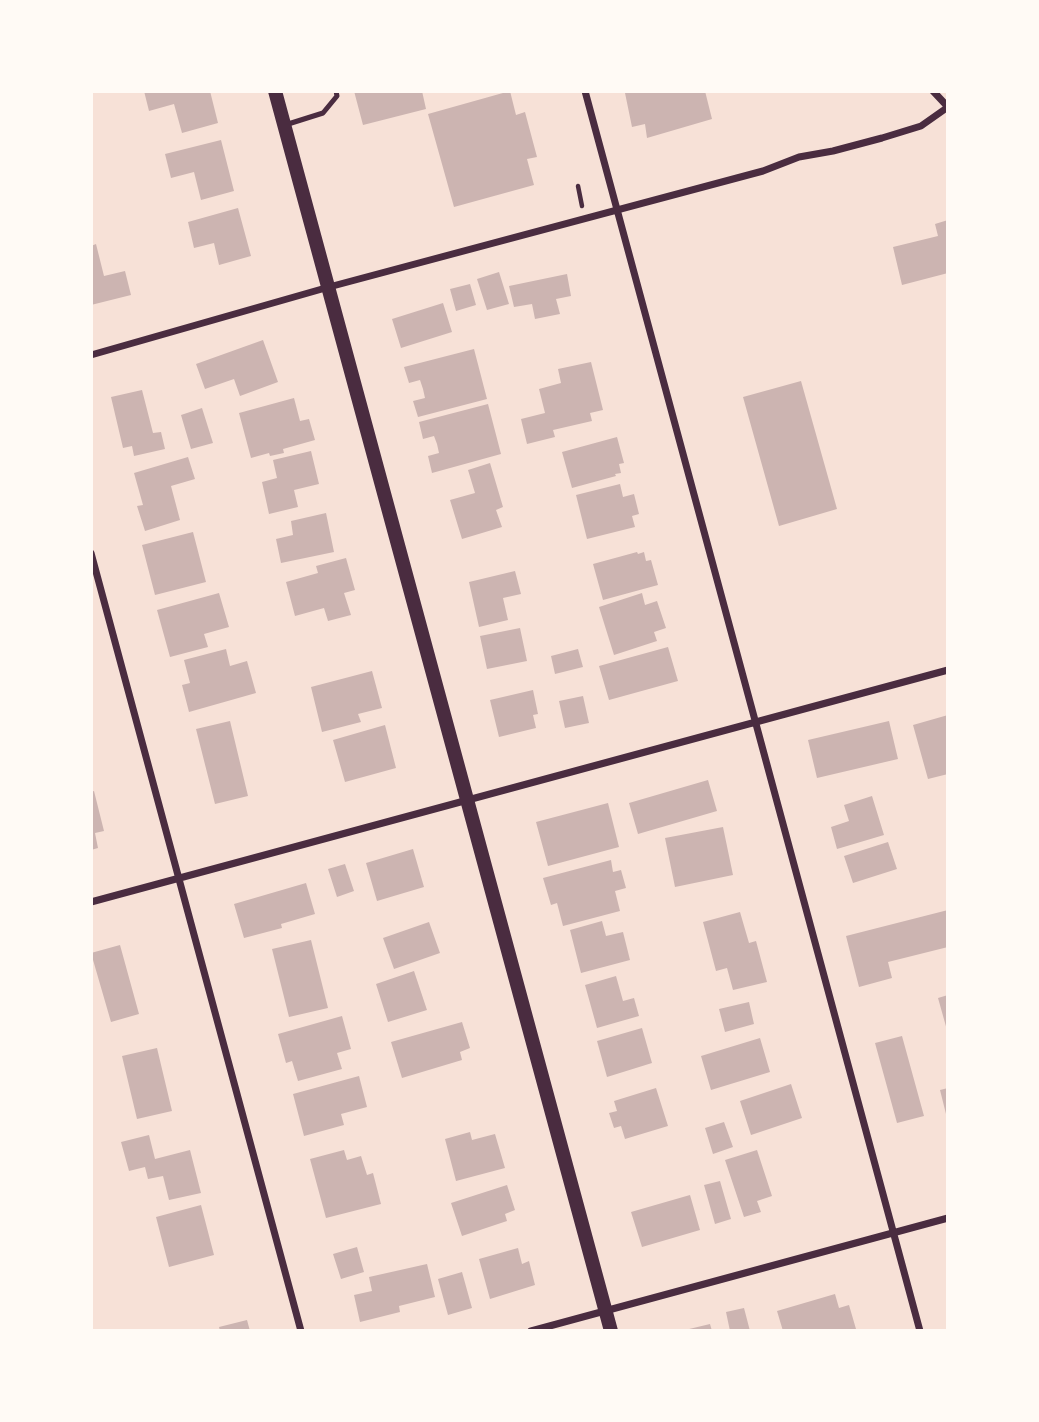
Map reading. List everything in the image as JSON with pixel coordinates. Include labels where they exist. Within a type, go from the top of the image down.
[{"type":"main road","points":[[275,91],[611,1331]]},
{"type":"street","points":[[585,91],[920,1331]]},
{"type":"street","points":[[91,355],[329,287],[763,171],[799,157],[833,151],[921,126],[948,107],[933,91]]},
{"type":"street","points":[[91,553],[301,1331]]},
{"type":"street","points":[[91,902],[948,670]]},
{"type":"street","points":[[531,1331],[948,1218]]},
{"type":"lane","points":[[285,125],[323,113],[337,96],[336,91]]},
{"type":"building","points":[[144,91],[210,91],[218,123],[182,133],[174,104],[149,111]]},
{"type":"building","points":[[354,91],[422,91],[426,109],[363,125]]},
{"type":"building","points":[[510,91],[516,115],[525,112],[537,157],[527,159],[534,185],[454,207],[428,114]]},
{"type":"building","points":[[705,91],[712,119],[647,138],[645,124],[632,127],[625,93]]},
{"type":"building","points":[[221,140],[234,191],[201,200],[194,172],[171,178],[165,154]]},
{"type":"building","points":[[238,208],[251,256],[219,265],[214,243],[194,248],[188,222]]},
{"type":"building","points":[[948,220],[948,273],[902,285],[893,247],[938,236],[935,224]]},
{"type":"building","points":[[96,244],[104,276],[125,271],[131,295],[91,305],[91,246]]},
{"type":"building","points":[[499,272],[509,304],[487,310],[477,279]]},
{"type":"building","points":[[567,274],[571,296],[556,299],[560,314],[535,319],[532,304],[514,307],[509,286]]},
{"type":"building","points":[[470,284],[476,305],[456,311],[450,289]]},
{"type":"building","points":[[443,303],[452,332],[401,348],[392,319]]},
{"type":"building","points":[[263,340],[278,382],[240,396],[234,379],[205,389],[196,364]]},
{"type":"building","points":[[474,349],[487,399],[418,417],[413,401],[425,398],[423,389],[420,380],[409,383],[404,367]]},
{"type":"building","points":[[591,362],[603,410],[590,413],[592,421],[553,430],[555,437],[527,444],[521,419],[545,413],[539,389],[561,383],[558,369]]},
{"type":"building","points":[[801,381],[837,509],[779,526],[743,397]]},
{"type":"building","points":[[142,390],[153,433],[161,432],[165,449],[134,456],[132,446],[123,448],[111,397]]},
{"type":"building","points":[[294,398],[300,421],[309,419],[315,440],[283,449],[284,453],[270,456],[269,453],[251,458],[239,413]]},
{"type":"building","points":[[488,404],[501,454],[432,473],[428,456],[439,453],[437,444],[434,436],[423,439],[419,422]]},
{"type":"building","points":[[202,408],[213,443],[191,449],[181,415]]},
{"type":"building","points":[[617,437],[624,463],[619,464],[621,473],[572,488],[562,452]]},
{"type":"building","points":[[311,451],[319,484],[294,490],[298,507],[269,514],[262,482],[277,478],[273,460]]},
{"type":"building","points":[[188,457],[195,479],[171,486],[180,520],[145,531],[137,506],[143,505],[134,473]]},
{"type":"building","points":[[490,463],[503,507],[496,510],[502,527],[462,539],[450,500],[475,493],[468,470]]},
{"type":"building","points":[[620,484],[623,497],[634,494],[639,514],[632,516],[635,527],[587,539],[576,495]]},
{"type":"building","points":[[326,513],[334,552],[281,563],[276,539],[293,535],[291,521]]},
{"type":"building","points":[[193,532],[206,582],[155,595],[142,545]]},
{"type":"building","points":[[644,552],[646,561],[651,560],[658,585],[603,600],[593,564]]},
{"type":"building","points":[[346,558],[355,590],[344,593],[351,615],[328,621],[324,608],[295,616],[286,582],[318,573],[316,566]]},
{"type":"building","points":[[515,571],[521,594],[503,598],[508,620],[479,627],[469,582]]},
{"type":"building","points":[[219,593],[229,627],[204,634],[208,647],[170,657],[157,610]]},
{"type":"building","points":[[642,593],[645,605],[657,601],[666,628],[654,632],[657,641],[614,655],[599,607]]},
{"type":"building","points":[[520,628],[527,661],[487,669],[480,636]]},
{"type":"building","points":[[668,647],[678,681],[609,700],[599,666]]},
{"type":"building","points":[[226,649],[230,666],[247,661],[256,693],[189,712],[182,685],[190,683],[184,660]]},
{"type":"building","points":[[578,649],[583,667],[555,674],[551,656]]},
{"type":"building","points":[[372,671],[382,708],[358,714],[361,722],[322,732],[311,687]]},
{"type":"building","points":[[533,690],[538,714],[533,715],[536,728],[499,737],[490,700]]},
{"type":"building","points":[[583,696],[589,723],[565,728],[559,701]]},
{"type":"building","points":[[948,715],[948,774],[928,779],[913,725]]},
{"type":"building","points":[[230,721],[248,796],[215,804],[196,729]]},
{"type":"building","points":[[889,721],[898,759],[817,778],[808,740]]},
{"type":"building","points":[[385,725],[396,768],[345,782],[333,740]]},
{"type":"building","points":[[708,780],[717,811],[638,834],[629,803]]},
{"type":"building","points":[[94,791],[104,831],[95,833],[98,848],[91,850],[91,792]]},
{"type":"building","points":[[872,796],[884,835],[837,849],[831,827],[849,821],[844,805]]},
{"type":"building","points":[[608,803],[619,847],[548,866],[536,822]]},
{"type":"building","points":[[723,827],[733,875],[675,887],[665,838]]},
{"type":"building","points":[[888,842],[897,869],[853,883],[844,856]]},
{"type":"building","points":[[413,849],[424,887],[377,901],[366,863]]},
{"type":"building","points":[[611,860],[613,872],[621,870],[626,888],[615,891],[620,911],[563,926],[557,903],[551,905],[543,878]]},
{"type":"building","points":[[345,864],[354,891],[337,897],[328,869]]},
{"type":"building","points":[[306,883],[315,914],[281,924],[282,928],[244,938],[234,904]]},
{"type":"building","points":[[948,910],[948,947],[888,962],[892,978],[859,987],[846,936]]},
{"type":"building","points":[[740,912],[749,943],[756,941],[767,982],[733,990],[727,968],[716,971],[703,922]]},
{"type":"building","points":[[602,921],[606,936],[623,932],[630,960],[581,973],[570,930]]},
{"type":"building","points":[[429,922],[440,953],[394,969],[383,938]]},
{"type":"building","points":[[311,940],[328,1008],[289,1017],[272,949]]},
{"type":"building","points":[[120,945],[139,1014],[111,1022],[91,953]]},
{"type":"building","points":[[414,971],[427,1010],[388,1022],[376,984]]},
{"type":"building","points":[[616,976],[623,1001],[634,998],[639,1016],[597,1028],[585,985]]},
{"type":"building","points":[[948,995],[948,1030],[947,1030],[938,998]]},
{"type":"building","points":[[749,1002],[754,1024],[725,1032],[719,1009]]},
{"type":"building","points":[[342,1016],[351,1049],[337,1053],[342,1069],[298,1081],[292,1061],[286,1063],[278,1034]]},
{"type":"building","points":[[462,1022],[470,1048],[460,1052],[462,1060],[402,1078],[391,1042]]},
{"type":"building","points":[[642,1028],[652,1063],[607,1077],[597,1041]]},
{"type":"building","points":[[902,1036],[924,1116],[897,1123],[875,1043]]},
{"type":"building","points":[[760,1038],[770,1072],[711,1090],[701,1056]]},
{"type":"building","points":[[157,1048],[172,1111],[137,1119],[122,1056]]},
{"type":"building","points":[[359,1076],[367,1107],[341,1114],[344,1125],[304,1136],[293,1094]]},
{"type":"building","points":[[791,1084],[802,1118],[751,1135],[740,1101]]},
{"type":"building","points":[[656,1088],[668,1126],[625,1139],[621,1126],[614,1128],[609,1113],[617,1111],[614,1101]]},
{"type":"building","points":[[948,1088],[948,1118],[947,1118],[940,1090]]},
{"type":"building","points":[[724,1122],[733,1147],[713,1154],[705,1128]]},
{"type":"building","points":[[470,1132],[472,1140],[495,1134],[505,1168],[456,1181],[445,1139]]},
{"type":"building","points":[[149,1135],[155,1159],[190,1150],[201,1193],[169,1200],[163,1176],[148,1179],[145,1167],[129,1171],[121,1142]]},
{"type":"building","points":[[344,1150],[347,1160],[361,1156],[367,1175],[373,1173],[381,1204],[326,1218],[310,1159]]},
{"type":"building","points":[[757,1150],[772,1196],[757,1201],[761,1212],[744,1217],[725,1160]]},
{"type":"building","points":[[720,1181],[731,1219],[715,1224],[704,1185]]},
{"type":"building","points":[[507,1185],[515,1210],[505,1214],[507,1221],[462,1236],[451,1203]]},
{"type":"building","points":[[690,1195],[700,1230],[642,1247],[631,1212]]},
{"type":"building","points":[[201,1205],[214,1255],[169,1267],[156,1217]]},
{"type":"building","points":[[357,1247],[364,1272],[341,1279],[333,1254]]},
{"type":"building","points":[[518,1248],[522,1264],[529,1261],[535,1285],[490,1299],[479,1259]]},
{"type":"building","points":[[427,1264],[435,1297],[399,1306],[400,1312],[360,1322],[354,1295],[372,1291],[369,1277]]},
{"type":"building","points":[[462,1272],[472,1308],[448,1315],[438,1279]]},
{"type":"building","points":[[835,1294],[839,1308],[849,1305],[856,1329],[783,1331],[777,1311]]},
{"type":"building","points":[[744,1308],[750,1331],[730,1331],[726,1312]]},
{"type":"building","points":[[247,1320],[250,1331],[220,1331],[219,1327]]},
{"type":"building","points":[[710,1324],[712,1331],[685,1331],[685,1330]]}]
